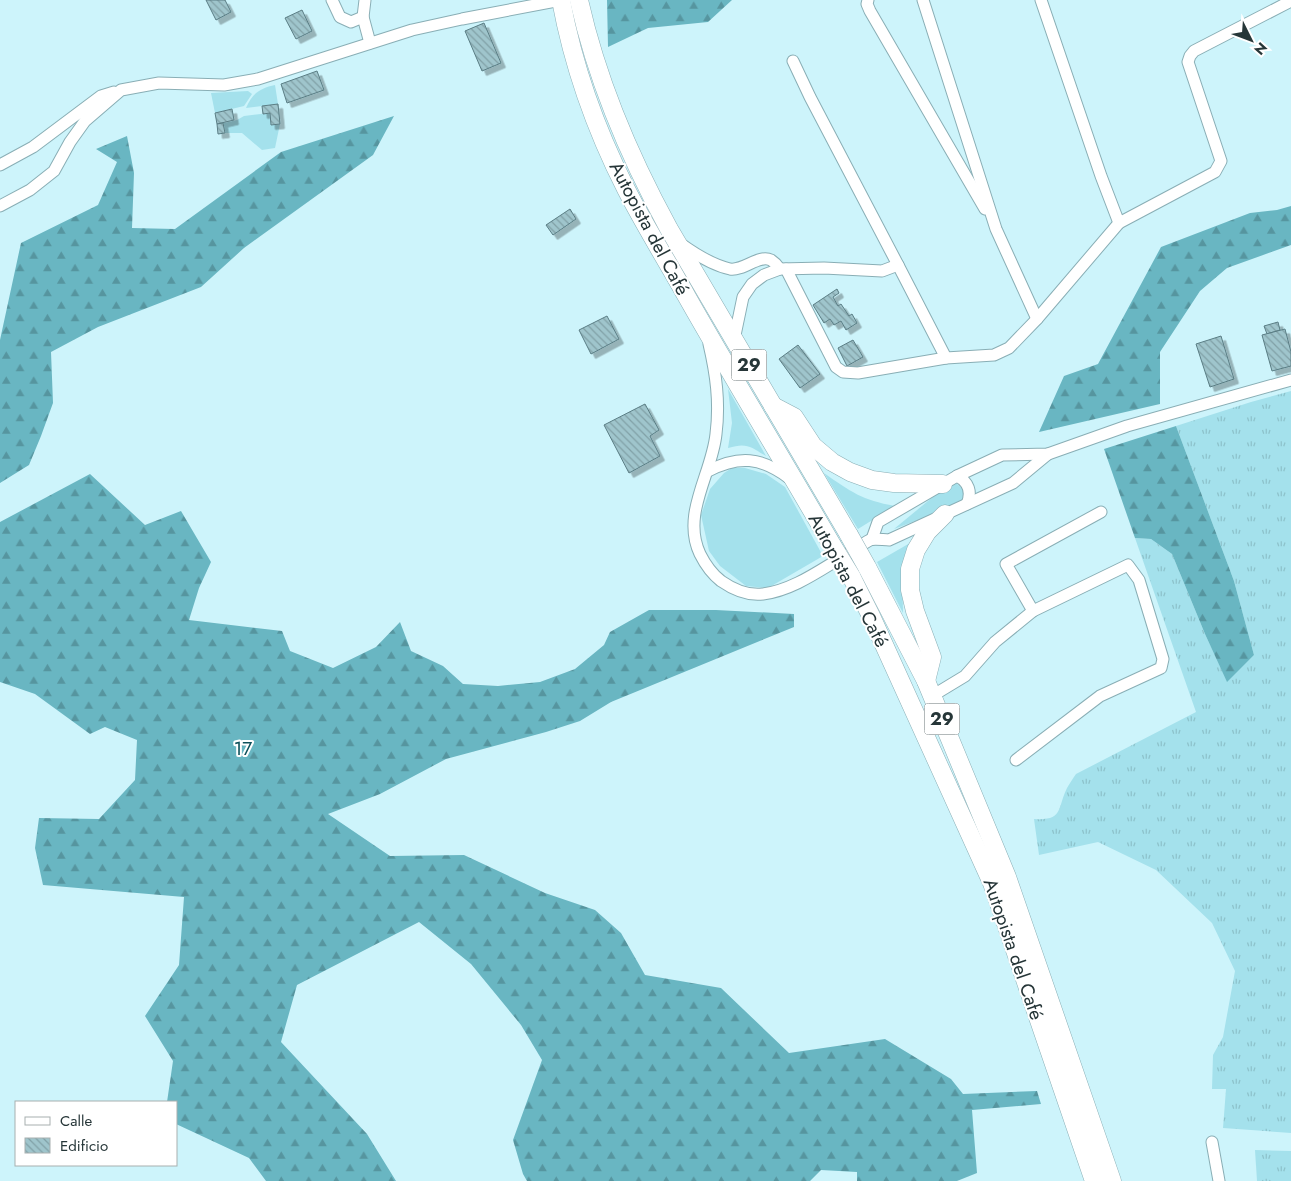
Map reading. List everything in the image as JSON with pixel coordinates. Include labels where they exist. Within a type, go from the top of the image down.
[{"type":"highway","name":"Autopista del Café","points":[[561,0],[577,64],[604,142],[639,212],[705,330],[851,576],[992,883],[1094,1181]]},
{"type":"highway","name":"Autopista del Café","points":[[579,0],[590,43],[621,132],[650,195],[849,535],[929,689],[1007,877],[1112,1181]]},
{"type":"highway","points":[[773,406],[794,417],[813,446],[832,462],[850,472],[872,480],[894,483],[950,480]]},
{"type":"highway","points":[[929,689],[932,657],[915,611],[910,590],[910,569],[916,550],[927,532],[946,514]]},
{"type":"street","points":[[332,0],[340,17],[351,22],[363,18]]},
{"type":"street","points":[[365,0],[363,18],[370,43]]},
{"type":"street","points":[[0,166],[33,147],[101,96],[121,90],[159,83],[224,85],[258,79],[412,30],[561,0]]},
{"type":"street","points":[[868,0],[867,4],[870,10],[996,229],[1038,319]]},
{"type":"street","points":[[923,0],[996,229]]},
{"type":"street","points":[[1041,0],[1100,176],[1120,224]]},
{"type":"street","points":[[675,240],[696,254],[732,269],[743,267],[762,259],[771,260],[783,269],[836,368],[843,372],[858,373],[946,358],[994,355],[1010,348],[1038,319],[1120,224],[1215,172],[1221,161],[1188,62],[1190,56],[1194,51],[1291,1]]},
{"type":"street","points":[[793,61],[946,358]]},
{"type":"street","points":[[0,206],[30,190],[54,172],[70,142],[85,121],[121,90]]},
{"type":"street","points":[[734,340],[743,297],[752,284],[764,275],[783,269],[824,268],[882,271],[898,265]]},
{"type":"street","points":[[705,330],[715,371],[718,400],[716,436],[708,472],[696,507],[693,526],[696,546],[704,563],[718,579],[734,590],[755,595],[776,593],[872,540],[889,540],[1013,483],[1048,454]]},
{"type":"street","points":[[872,540],[878,522],[950,480],[1002,455],[1048,454],[1128,426],[1291,380]]},
{"type":"street","points":[[708,472],[724,463],[741,460],[758,462],[775,468],[789,478],[801,491]]},
{"type":"street","points":[[950,480],[968,484],[970,491],[967,504]]},
{"type":"street","points":[[1033,611],[1006,564],[1101,512]]},
{"type":"street","points":[[929,689],[965,676],[995,642],[1033,611],[1128,565],[1139,580],[1164,660],[1161,668],[1100,696],[1016,760]]},
{"type":"street","points":[[1212,1142],[1219,1181]]},
{"type":"green space","points":[[607,0],[732,0],[708,22],[648,28],[608,47]]},
{"type":"green space","points":[[275,85],[278,104],[246,108],[258,92]]},
{"type":"green space","points":[[248,91],[252,94],[244,106],[215,113],[211,93]]},
{"type":"green space","points":[[270,113],[271,125],[280,124],[275,148],[262,150],[242,133],[225,133],[223,123],[237,120],[244,116]]},
{"type":"green space","points":[[394,116],[373,155],[244,248],[201,287],[98,327],[51,352],[53,403],[41,436],[29,465],[0,483],[0,340],[21,243],[98,205],[117,162],[96,149],[127,136],[134,173],[132,228],[175,229],[281,152]]},
{"type":"green space","points":[[1291,206],[1291,245],[1227,268],[1200,291],[1160,352],[1160,404],[1039,432],[1064,376],[1098,364],[1161,247],[1250,213],[1277,210]]},
{"type":"green space","points":[[728,389],[766,456],[748,446],[740,445],[728,448],[732,423]]},
{"type":"green space","points":[[1291,391],[1291,1133],[1223,1128],[1226,1089],[1212,1089],[1213,1055],[1223,1037],[1235,971],[1212,923],[1156,870],[1098,842],[1039,855],[1034,819],[1050,818],[1058,812],[1067,788],[1076,774],[1196,712],[1135,538],[1151,539],[1172,554],[1205,634],[1227,681],[1254,655],[1234,581],[1176,426]]},
{"type":"green space","points":[[1176,426],[1234,581],[1254,655],[1227,682],[1172,554],[1151,539],[1135,538],[1104,449]]},
{"type":"green space","points":[[732,468],[745,468],[766,474],[785,487],[823,556],[768,588],[746,586],[720,566],[709,551],[701,515],[710,489],[724,473]]},
{"type":"green space","points":[[824,473],[857,494],[874,501],[895,506],[858,529]]},
{"type":"green space","name":"17","points":[[90,474],[145,525],[181,511],[211,562],[199,588],[189,620],[282,631],[290,651],[333,668],[376,647],[400,622],[411,651],[443,666],[463,684],[498,686],[540,682],[575,669],[604,645],[610,632],[649,610],[716,610],[794,614],[794,627],[611,702],[580,721],[446,759],[380,794],[328,814],[390,856],[464,855],[545,893],[595,910],[621,933],[645,975],[721,988],[789,1053],[885,1039],[951,1079],[963,1094],[1037,1091],[1041,1104],[972,1110],[977,1173],[957,1181],[857,1181],[857,1172],[821,1170],[810,1181],[527,1181],[523,1174],[513,1140],[542,1060],[521,1025],[471,964],[419,922],[297,985],[281,1042],[367,1134],[396,1181],[266,1181],[249,1158],[178,1125],[178,1101],[167,1101],[173,1061],[145,1016],[179,965],[184,897],[43,885],[35,848],[39,818],[99,819],[135,780],[137,740],[105,727],[90,734],[35,694],[0,682],[0,522]]},
{"type":"green space","points":[[951,482],[963,489],[964,498],[955,506],[894,529]]},
{"type":"green space","points":[[910,543],[902,566],[903,613],[877,562]]},
{"type":"green space","points":[[1255,1150],[1291,1151],[1291,1181],[1257,1181]]},
{"type":"building","points":[[206,0],[225,0],[231,12],[216,20]]},
{"type":"building","points":[[302,10],[312,31],[296,39],[285,18]]},
{"type":"building","points":[[484,23],[501,63],[482,71],[465,31]]},
{"type":"building","points":[[317,71],[324,90],[287,103],[281,84]]},
{"type":"building","points":[[278,104],[280,124],[271,125],[270,113],[263,114],[262,106]]},
{"type":"building","points":[[232,109],[234,120],[217,124],[215,113]]},
{"type":"building","points":[[223,123],[225,133],[218,134],[217,124]]},
{"type":"building","points":[[570,209],[576,219],[553,235],[546,225]]},
{"type":"building","points":[[837,289],[839,293],[833,297],[838,306],[841,304],[849,316],[852,314],[857,323],[846,330],[841,321],[834,325],[830,319],[824,323],[813,305]]},
{"type":"building","points":[[607,316],[619,339],[591,354],[579,330]]},
{"type":"building","points":[[1278,322],[1280,330],[1267,334],[1264,326]]},
{"type":"building","points":[[1285,329],[1291,352],[1291,366],[1272,371],[1262,335]]},
{"type":"building","points":[[1221,336],[1234,379],[1210,387],[1196,344]]},
{"type":"building","points":[[853,340],[863,357],[847,366],[838,348]]},
{"type":"building","points":[[798,345],[820,374],[800,388],[779,359]]},
{"type":"building","points":[[645,404],[659,430],[650,436],[660,456],[629,473],[604,425]]}]
